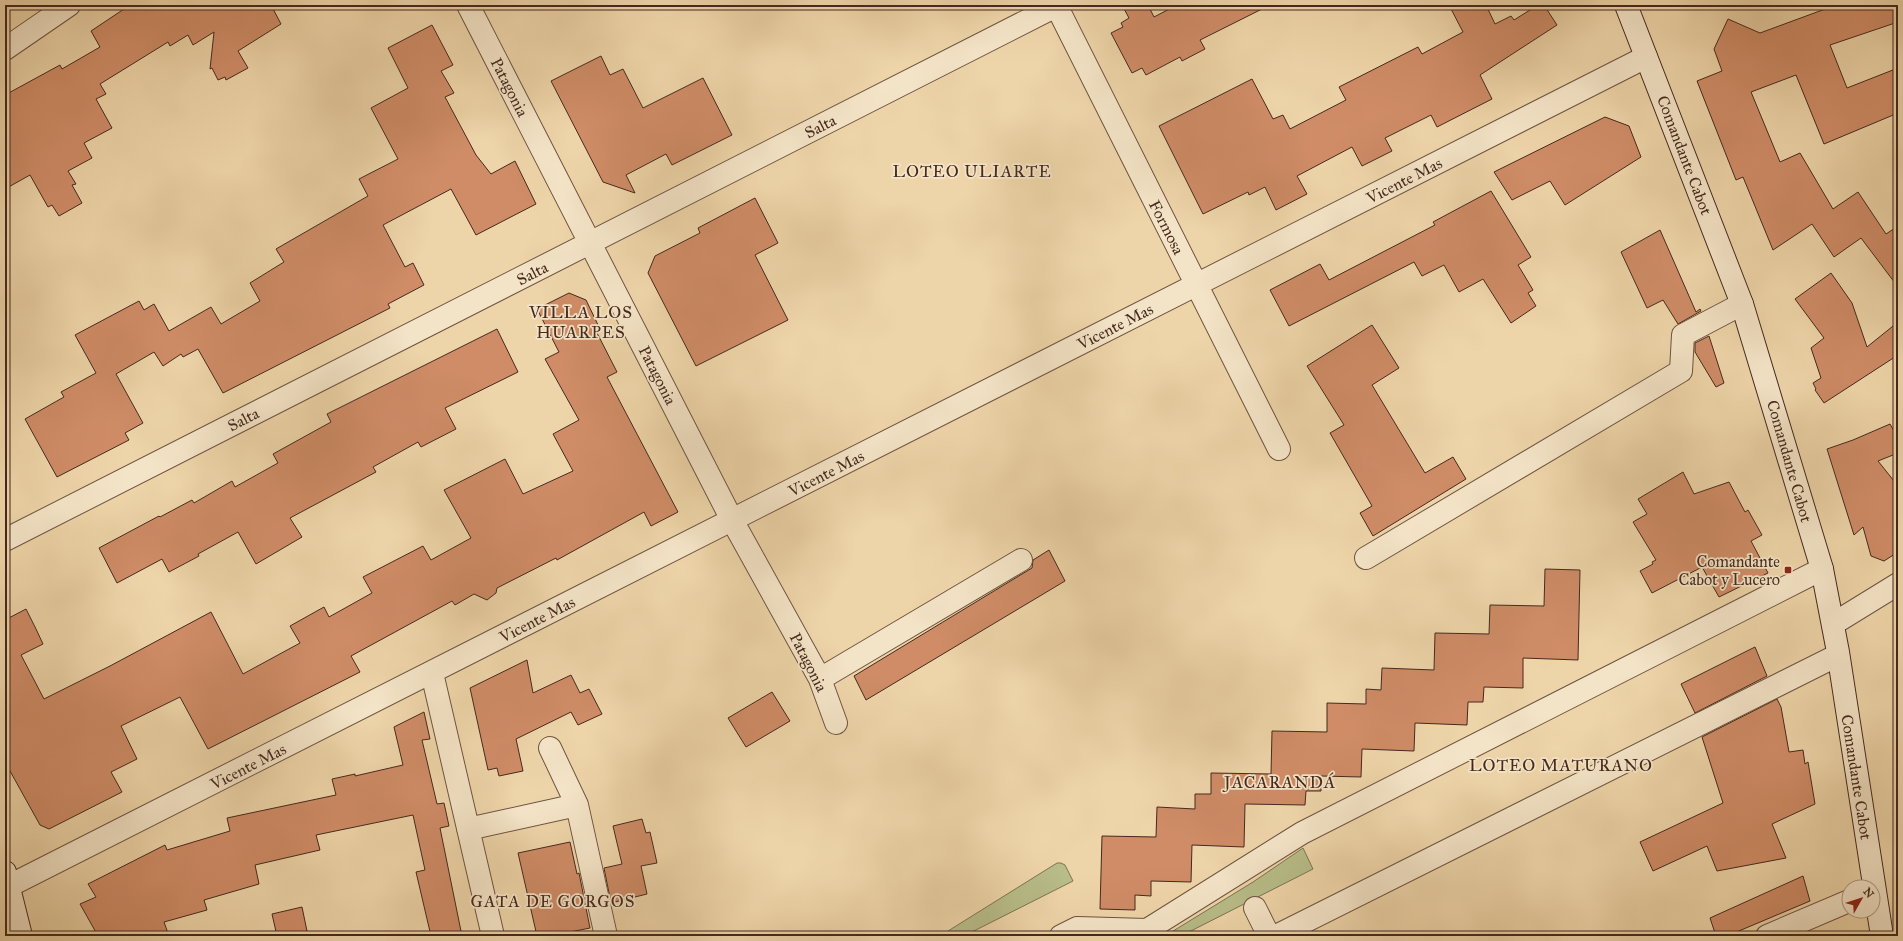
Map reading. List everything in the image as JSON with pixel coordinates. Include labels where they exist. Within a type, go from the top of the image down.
[{"type":"street","points":[[5,49],[69,5]]},
{"type":"street","name":"Patagonia","points":[[468,5],[732,520],[820,679],[836,723]]},
{"type":"street","name":"Salta","points":[[5,540],[1056,5]]},
{"type":"street","name":"Formosa","points":[[1056,5],[1279,449]]},
{"type":"street","name":"Comandante Cabot","points":[[1626,5],[1742,304],[1772,398],[1822,569],[1833,624],[1872,879]]},
{"type":"street","name":"Vicente Mas","points":[[6,882],[432,673],[1646,57]]},
{"type":"street","points":[[1366,558],[1681,370],[1682,335],[1742,304]]},
{"type":"street","points":[[820,679],[1021,560]]},
{"type":"street","points":[[1061,936],[1078,928],[1147,930],[1302,833],[1822,569]]},
{"type":"street","points":[[1833,624],[1898,584]]},
{"type":"street","points":[[1276,936],[1838,655]]},
{"type":"street","points":[[432,673],[493,936]]},
{"type":"street","points":[[550,748],[577,805],[606,936]]},
{"type":"street","points":[[468,829],[577,805]]},
{"type":"street","points":[[6,882],[21,936]]},
{"type":"street","points":[[1767,936],[1841,904]]},
{"type":"street","points":[[1255,908],[1269,936]]},
{"type":"street","name":"Comandante Cabot","points":[[1879,919],[1882,936]]},
{"type":"green space","points":[[1303,848],[1313,869],[1181,936],[1165,936],[1253,882]]},
{"type":"green space","points":[[1057,863],[1065,865],[1073,881],[964,936],[940,936]]},
{"type":"building","points":[[130,5],[271,5],[281,24],[238,51],[248,68],[226,80],[225,77],[218,80],[212,68],[210,69],[214,32],[193,45],[188,35],[170,46],[168,42],[100,84],[106,94],[96,99],[112,128],[84,143],[92,158],[68,171],[76,184],[72,185],[82,203],[59,216],[52,205],[48,207],[30,175],[5,189],[5,95],[60,65],[62,69],[100,47],[91,31]]},
{"type":"building","points":[[1122,5],[1148,5],[1154,17],[1177,5],[1270,5],[1200,40],[1205,49],[1182,61],[1180,57],[1146,75],[1142,68],[1132,73],[1111,33],[1123,27],[1121,23],[1129,18]]},
{"type":"building","points":[[1449,5],[1486,5],[1495,24],[1511,16],[1514,20],[1538,5],[1544,5],[1557,25],[1480,75],[1492,99],[1437,127],[1431,115],[1385,138],[1392,151],[1362,166],[1352,147],[1297,176],[1307,194],[1276,210],[1265,187],[1249,195],[1248,192],[1203,214],[1159,126],[1252,79],[1273,119],[1283,115],[1290,129],[1346,100],[1339,87],[1418,47],[1422,54],[1463,32]]},
{"type":"building","points":[[1836,5],[1898,5],[1898,22],[1830,45],[1847,88],[1898,68],[1898,113],[1824,144],[1796,75],[1751,92],[1780,162],[1800,153],[1833,209],[1858,192],[1886,234],[1898,226],[1898,287],[1861,238],[1834,257],[1812,224],[1773,250],[1743,177],[1736,180],[1697,81],[1722,71],[1714,49],[1728,19],[1760,33]]},
{"type":"building","points":[[432,25],[453,65],[441,71],[454,93],[445,97],[476,155],[491,174],[515,161],[536,204],[476,235],[451,189],[383,225],[405,267],[413,263],[424,285],[388,304],[390,308],[223,393],[198,349],[183,357],[181,354],[163,366],[154,352],[116,374],[143,423],[125,433],[129,440],[57,477],[25,419],[64,397],[61,392],[96,373],[75,335],[139,301],[144,310],[154,304],[169,331],[211,307],[221,324],[260,301],[250,283],[284,262],[276,249],[368,196],[359,179],[398,159],[371,108],[408,88],[388,48]]},
{"type":"building","points":[[601,56],[610,75],[623,69],[643,108],[703,78],[732,135],[672,165],[666,154],[626,175],[635,193],[603,182],[551,81]]},
{"type":"building","points":[[1605,117],[1629,126],[1641,157],[1565,205],[1550,181],[1512,200],[1494,172]]},
{"type":"building","points":[[1491,191],[1531,257],[1518,265],[1533,290],[1528,293],[1536,306],[1511,323],[1483,279],[1459,292],[1444,265],[1422,276],[1414,262],[1289,326],[1270,290],[1320,264],[1329,280],[1435,225],[1433,222]]},
{"type":"building","points":[[755,198],[778,243],[755,255],[788,320],[696,366],[648,273],[655,256],[700,233],[698,228]]},
{"type":"building","points":[[1660,230],[1696,312],[1700,309],[1701,311],[1678,324],[1663,300],[1647,308],[1621,252]]},
{"type":"building","points":[[1831,273],[1852,303],[1867,347],[1898,322],[1898,355],[1824,403],[1815,390],[1816,389],[1813,383],[1821,378],[1811,348],[1824,338],[1795,299]]},
{"type":"building","points":[[569,293],[586,300],[599,327],[595,329],[617,372],[607,377],[678,512],[651,526],[644,512],[557,560],[556,558],[497,588],[496,593],[487,600],[474,594],[455,605],[452,601],[351,656],[360,672],[208,749],[180,697],[121,726],[137,759],[111,772],[122,792],[49,829],[40,825],[5,762],[5,620],[26,609],[36,629],[43,644],[21,655],[44,699],[110,666],[211,612],[243,674],[300,643],[290,626],[324,607],[329,617],[372,593],[363,577],[423,546],[431,560],[471,538],[444,490],[505,459],[523,494],[573,471],[553,434],[579,420],[545,359],[559,352],[537,309]]},
{"type":"building","points":[[1372,325],[1399,368],[1372,385],[1425,473],[1453,457],[1466,479],[1373,536],[1360,513],[1372,506],[1330,433],[1344,425],[1307,366]]},
{"type":"building","points":[[497,329],[518,372],[445,408],[456,429],[421,447],[418,442],[373,467],[376,472],[290,518],[302,537],[256,564],[238,532],[198,554],[199,556],[169,572],[162,559],[117,583],[99,548],[192,500],[194,503],[232,481],[235,487],[278,463],[273,454],[331,422],[327,414]]},
{"type":"building","points":[[1709,336],[1724,383],[1716,387],[1695,352],[1695,343]]},
{"type":"building","points":[[1890,424],[1898,438],[1898,453],[1878,461],[1898,486],[1898,552],[1884,561],[1871,556],[1863,527],[1854,535],[1827,449],[1853,440]]},
{"type":"building","points":[[1683,472],[1694,494],[1729,482],[1745,512],[1748,510],[1762,535],[1751,541],[1768,573],[1719,597],[1702,567],[1652,593],[1640,571],[1653,564],[1652,562],[1656,560],[1633,522],[1647,514],[1638,499]]},
{"type":"building","points":[[1049,550],[1065,581],[866,700],[854,676],[1032,568],[1033,560]]},
{"type":"building","points":[[1545,569],[1580,570],[1578,660],[1523,658],[1523,688],[1484,687],[1483,702],[1468,702],[1467,725],[1415,723],[1414,751],[1362,749],[1361,777],[1321,776],[1321,791],[1306,791],[1305,805],[1245,804],[1244,847],[1192,845],[1191,882],[1151,881],[1151,896],[1135,895],[1135,910],[1100,909],[1102,836],[1156,837],[1157,807],[1195,809],[1195,794],[1211,794],[1211,773],[1271,774],[1272,731],[1327,732],[1327,703],[1366,704],[1366,689],[1381,690],[1382,668],[1434,670],[1435,633],[1489,634],[1490,605],[1544,606]]},
{"type":"building","points":[[1755,647],[1767,676],[1695,713],[1681,684]]},
{"type":"building","points":[[527,660],[533,693],[571,675],[580,693],[589,689],[602,714],[578,725],[571,712],[516,739],[523,771],[499,776],[497,768],[488,770],[470,688]]},
{"type":"building","points":[[772,692],[790,721],[746,747],[728,718]]},
{"type":"building","points":[[1777,699],[1781,707],[1789,752],[1803,750],[1805,764],[1808,762],[1815,804],[1772,824],[1786,858],[1717,871],[1707,846],[1653,871],[1640,842],[1723,803],[1702,737]]},
{"type":"building","points":[[424,712],[430,739],[422,740],[437,804],[444,803],[449,826],[440,828],[462,936],[431,936],[416,872],[425,870],[413,815],[316,835],[320,850],[255,865],[259,884],[204,900],[207,910],[164,922],[169,936],[98,936],[80,904],[96,897],[88,884],[165,845],[167,850],[230,831],[227,818],[336,795],[332,779],[355,774],[355,776],[403,765],[394,727]]},
{"type":"building","points":[[642,819],[646,833],[650,832],[657,863],[641,866],[647,894],[611,903],[604,868],[622,864],[613,826]]},
{"type":"building","points":[[570,842],[577,874],[579,873],[590,928],[550,936],[537,936],[518,853]]},
{"type":"building","points":[[1803,876],[1810,901],[1727,936],[1716,936],[1710,918]]},
{"type":"building","points":[[302,907],[308,936],[277,936],[272,914]]},
{"type":"place","name":"Comandante Cabot y Lucero","points":[[1788,570]]},
{"type":"district","name":"LOTEO ULIARTE","points":[[972,171]]},
{"type":"district","name":"VILLA LOS HUARPES","points":[[581,322]]},
{"type":"district","name":"LOTEO MATURANO","points":[[1561,765]]},
{"type":"district","name":"JACARANDÁ","points":[[1280,782]]},
{"type":"district","name":"GATA DE GORGOS","points":[[553,901]]}]
